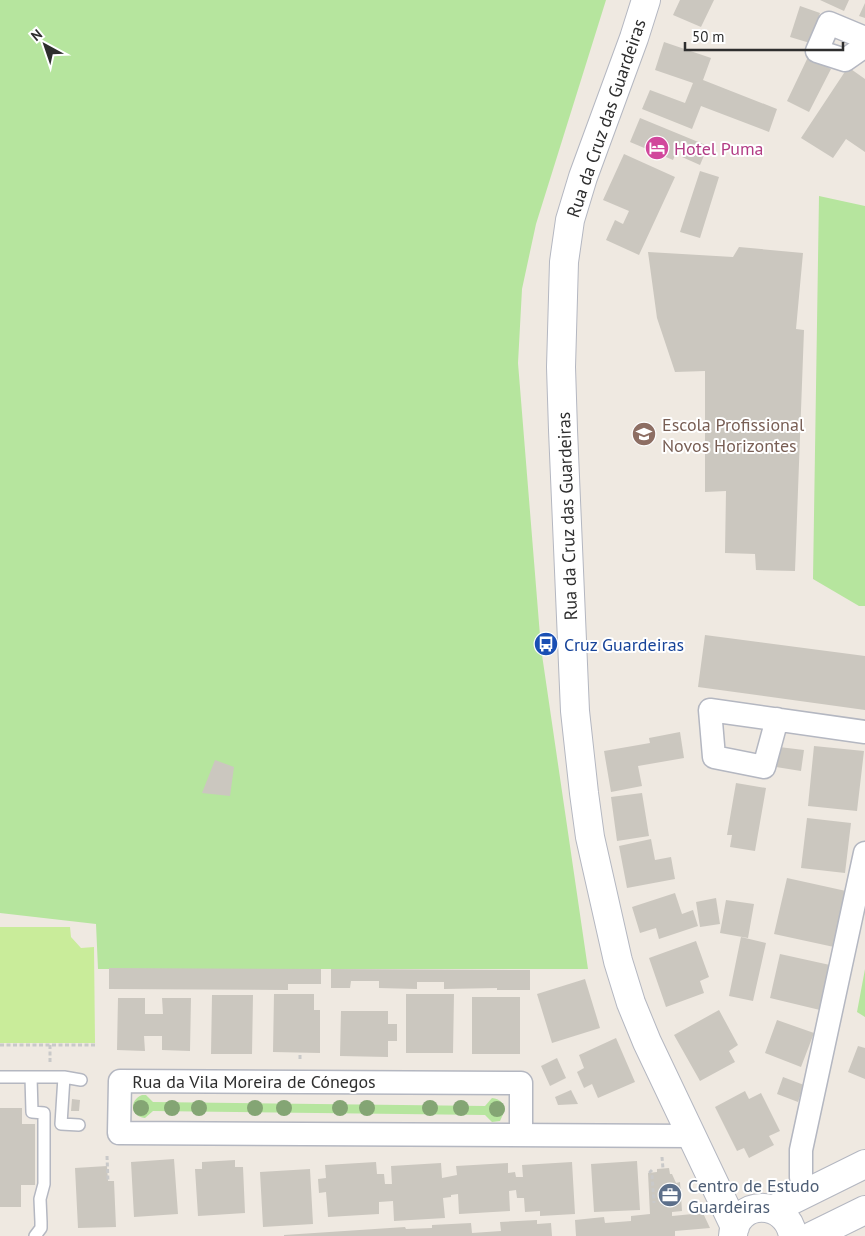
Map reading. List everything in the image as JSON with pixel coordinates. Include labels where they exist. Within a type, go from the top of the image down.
[{"type":"main road","name":"Rua da Cruz das Guardeiras","points":[[646,0],[583,177],[570,220],[564,262],[562,306],[563,430],[576,710],[590,837],[618,961],[631,1003],[647,1042],[692,1136],[734,1231]]},
{"type":"main road","points":[[774,1209],[865,1164]]},
{"type":"main road","points":[[734,1231],[744,1214],[764,1207],[774,1209],[783,1214],[792,1228],[793,1236]]},
{"type":"main road","points":[[812,1236],[865,1210]]},
{"type":"street","points":[[865,38],[829,23],[817,51],[845,60],[865,46]]},
{"type":"street","points":[[777,720],[865,732]]},
{"type":"street","points":[[804,1194],[801,1176],[801,1150],[865,853]]},
{"type":"street","name":"Rua da Vila Moreira de Cónegos","points":[[120,1081],[521,1083],[521,1135],[119,1133],[120,1081]]},
{"type":"street","points":[[521,1135],[692,1136]]},
{"type":"lane","points":[[0,1077],[64,1077],[81,1080]]},
{"type":"lane","points":[[31,1077],[32,1112],[44,1113],[44,1184],[40,1199],[41,1228],[35,1236]]},
{"type":"lane","points":[[64,1077],[61,1124],[79,1126]]},
{"type":"path","points":[[50,1044],[50,1058]]},
{"type":"path","points":[[0,1045],[95,1044]]},
{"type":"path","points":[[300,1052],[300,1059]]},
{"type":"path","points":[[106,1156],[108,1181]]},
{"type":"path","points":[[662,1156],[664,1169]]},
{"type":"path","points":[[652,1170],[650,1172],[652,1175],[654,1203]]},
{"type":"green space","points":[[0,0],[606,0],[536,224],[522,289],[518,363],[541,648],[588,969],[98,969],[96,924],[0,913]]},
{"type":"green space","points":[[819,196],[865,206],[865,606],[859,606],[813,579]]},
{"type":"green space","points":[[0,927],[70,927],[71,937],[81,948],[94,947],[95,1043],[0,1043]]},
{"type":"green space","points":[[865,969],[865,1017],[857,1012]]},
{"type":"green space","points":[[142,1095],[146,1095],[153,1102],[485,1106],[492,1098],[501,1102],[505,1110],[500,1121],[492,1122],[485,1115],[153,1111],[145,1118],[137,1115],[133,1108],[135,1101]]},
{"type":"building","points":[[680,0],[714,0],[701,27],[673,15]]},
{"type":"building","points":[[820,0],[849,0],[844,11]]},
{"type":"building","points":[[865,3],[865,18],[859,16]]},
{"type":"building","points":[[800,6],[820,13],[810,43],[790,37]]},
{"type":"building","points":[[664,42],[711,58],[703,80],[777,109],[769,132],[701,106],[692,129],[642,109],[650,90],[685,103],[693,83],[655,70]]},
{"type":"building","points":[[808,57],[831,69],[809,112],[787,101]]},
{"type":"building","points":[[848,67],[865,79],[865,152],[846,139],[833,158],[801,138]]},
{"type":"building","points":[[640,118],[708,146],[700,165],[682,157],[688,144],[681,141],[673,160],[630,142]]},
{"type":"building","points":[[624,154],[675,177],[639,255],[606,240],[615,220],[623,224],[629,211],[603,200]]},
{"type":"building","points":[[700,171],[719,177],[700,238],[680,232]]},
{"type":"building","points":[[739,247],[803,253],[796,329],[804,330],[795,571],[756,570],[755,554],[725,553],[726,491],[705,492],[705,371],[675,372],[657,318],[648,252],[733,257]]},
{"type":"building","points":[[705,635],[865,656],[865,710],[698,687]]},
{"type":"building","points":[[680,732],[684,758],[638,766],[642,786],[611,792],[604,751],[650,743],[649,738]]},
{"type":"building","points":[[814,746],[864,751],[857,811],[808,806]]},
{"type":"building","points":[[779,747],[804,750],[801,771],[776,767]]},
{"type":"building","points":[[215,760],[234,767],[230,796],[202,793]]},
{"type":"building","points":[[736,783],[766,788],[755,851],[730,847],[732,835],[727,835]]},
{"type":"building","points":[[642,793],[649,836],[617,841],[611,797]]},
{"type":"building","points":[[807,818],[851,823],[845,873],[801,868]]},
{"type":"building","points":[[651,839],[655,860],[671,857],[675,879],[627,888],[619,846]]},
{"type":"building","points":[[787,878],[846,891],[834,947],[774,934]]},
{"type":"building","points":[[675,893],[682,914],[693,910],[698,926],[659,939],[656,928],[640,933],[632,907]]},
{"type":"building","points":[[716,898],[720,924],[700,927],[696,902]]},
{"type":"building","points":[[726,900],[754,904],[748,938],[720,933]]},
{"type":"building","points":[[741,937],[766,943],[753,1001],[729,996]]},
{"type":"building","points":[[696,941],[709,977],[700,981],[704,993],[666,1007],[649,958]]},
{"type":"building","points":[[780,954],[830,965],[820,1010],[770,998]]},
{"type":"building","points":[[109,968],[321,969],[321,984],[288,984],[288,990],[109,989]]},
{"type":"building","points":[[331,969],[530,970],[530,990],[497,990],[497,988],[444,989],[444,982],[417,982],[417,989],[379,988],[379,981],[351,981],[350,988],[331,988]]},
{"type":"building","points":[[585,979],[600,1028],[552,1043],[537,994]]},
{"type":"building","points":[[274,994],[314,994],[314,1010],[320,1010],[320,1053],[273,1052]]},
{"type":"building","points":[[406,994],[454,994],[453,1053],[406,1053]]},
{"type":"building","points":[[212,995],[253,995],[252,1054],[211,1054]]},
{"type":"building","points":[[472,997],[520,997],[520,1054],[472,1054]]},
{"type":"building","points":[[118,998],[145,998],[145,1014],[163,1014],[162,998],[191,998],[190,1051],[162,1050],[162,1036],[144,1036],[145,1051],[117,1050]]},
{"type":"building","points":[[719,1010],[738,1045],[729,1051],[735,1062],[700,1081],[674,1035]]},
{"type":"building","points":[[341,1011],[388,1011],[388,1024],[397,1024],[397,1041],[388,1041],[388,1057],[340,1056]]},
{"type":"building","points":[[777,1020],[814,1033],[801,1067],[765,1053]]},
{"type":"building","points":[[616,1038],[635,1082],[598,1098],[592,1084],[584,1088],[577,1072],[584,1068],[579,1055]]},
{"type":"building","points":[[858,1046],[865,1048],[865,1079],[848,1072]]},
{"type":"building","points":[[557,1058],[566,1078],[550,1086],[541,1066]]},
{"type":"building","points":[[783,1077],[804,1085],[798,1102],[777,1094]]},
{"type":"building","points":[[571,1090],[578,1104],[558,1105],[555,1097]]},
{"type":"building","points":[[745,1091],[749,1099],[761,1093],[780,1131],[769,1136],[774,1145],[749,1158],[744,1148],[737,1151],[715,1107]]},
{"type":"building","points":[[72,1099],[80,1100],[79,1111],[71,1111]]},
{"type":"building","points":[[0,1108],[22,1108],[22,1124],[35,1124],[35,1185],[21,1185],[21,1207],[0,1207]]},
{"type":"building","points":[[174,1159],[178,1214],[134,1217],[131,1162]]},
{"type":"building","points":[[235,1160],[235,1167],[243,1167],[245,1213],[198,1216],[195,1169],[202,1169],[202,1162]]},
{"type":"building","points":[[637,1161],[640,1210],[594,1212],[591,1164]]},
{"type":"building","points":[[376,1162],[377,1174],[384,1174],[385,1184],[392,1184],[391,1166],[441,1163],[442,1178],[457,1175],[456,1166],[508,1163],[508,1173],[515,1172],[516,1177],[523,1177],[522,1165],[572,1162],[575,1214],[540,1216],[540,1211],[525,1212],[524,1198],[517,1198],[516,1190],[509,1191],[510,1211],[459,1214],[458,1194],[443,1198],[445,1218],[394,1221],[393,1201],[379,1202],[379,1214],[328,1217],[326,1192],[319,1193],[318,1179],[326,1178],[325,1165]]},
{"type":"building","points":[[107,1166],[108,1181],[114,1181],[116,1227],[78,1228],[75,1168]]},
{"type":"building","points":[[669,1168],[670,1174],[672,1174],[676,1183],[680,1182],[682,1211],[672,1212],[672,1216],[703,1213],[710,1228],[675,1231],[675,1236],[576,1236],[575,1220],[604,1217],[605,1223],[631,1221],[631,1216],[650,1214],[648,1173],[657,1172],[657,1169]]},
{"type":"building","points":[[310,1169],[313,1224],[263,1227],[260,1172]]},
{"type":"building","points":[[537,1220],[537,1224],[551,1223],[552,1236],[284,1236],[405,1227],[406,1229],[432,1228],[432,1225],[471,1223],[472,1233],[501,1231],[500,1222]]},
{"type":"place","name":"Hotel Puma","points":[[657,148]]},
{"type":"place","name":"Escola Profissional Novos Horizontes","points":[[644,434]]},
{"type":"place","name":"Cruz Guardeiras","points":[[546,644]]},
{"type":"place","name":"Centro de Estudo Guardeiras","points":[[670,1195]]}]
